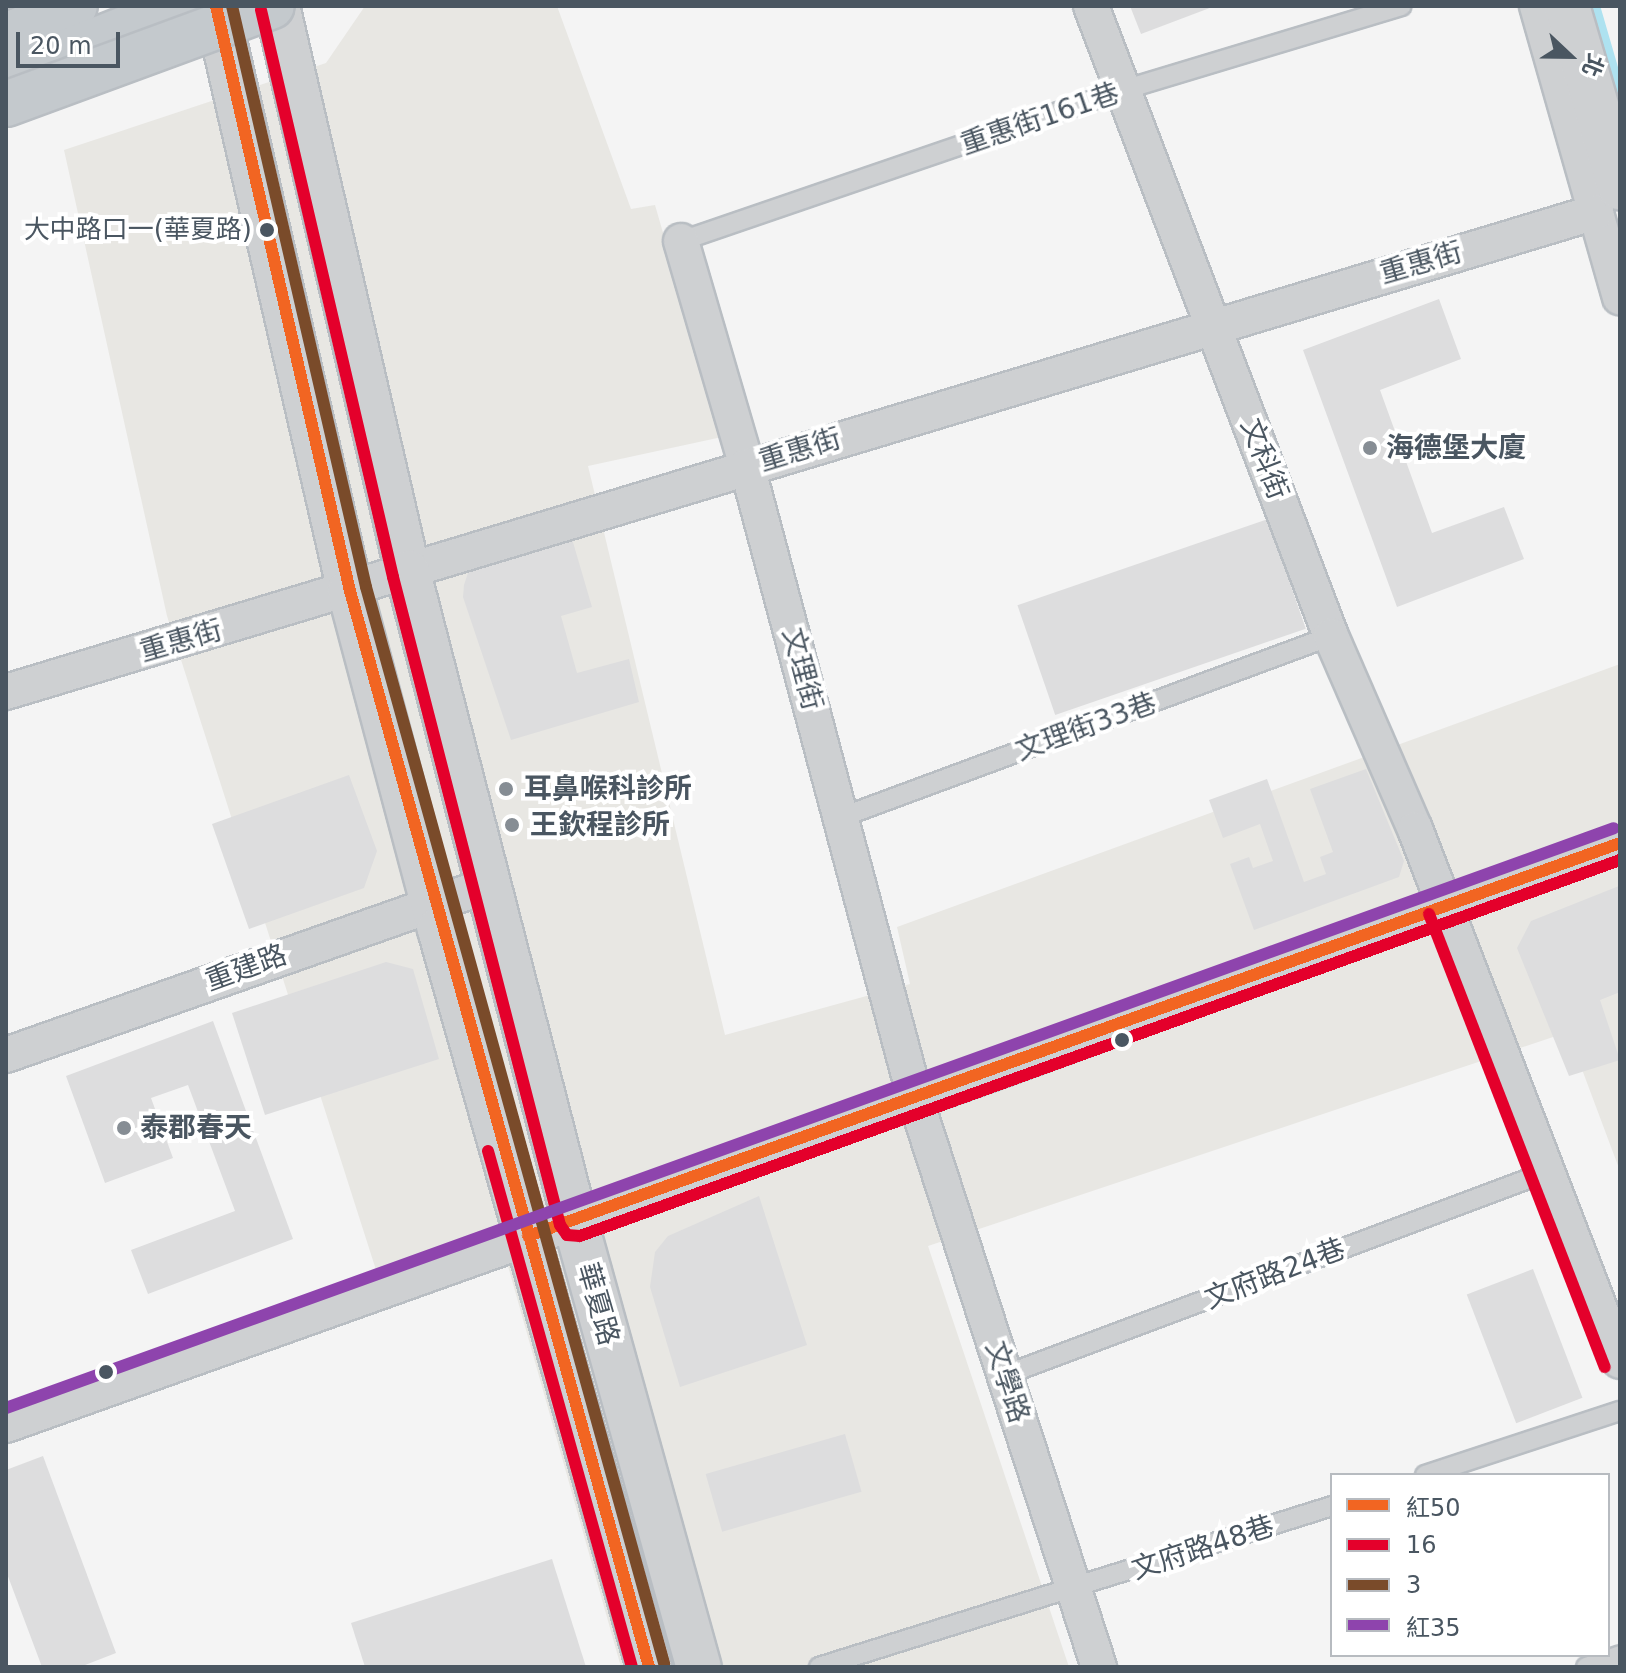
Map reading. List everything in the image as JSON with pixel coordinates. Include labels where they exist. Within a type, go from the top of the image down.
[{"type":"highway","points":[[6,36],[75,6]]},
{"type":"highway","points":[[6,76],[182,6]]},
{"type":"highway","points":[[6,104],[284,9]]},
{"type":"street","name":"文科街","points":[[1091,6],[1331,636],[1444,908],[1544,1173],[1620,1361]]},
{"type":"street","points":[[1537,6],[1608,199]]},
{"type":"street","points":[[1567,6],[1608,199],[1620,297]]},
{"type":"street","points":[[6,125],[221,22],[284,9]]},
{"type":"street","name":"華夏路","points":[[284,9],[408,573],[575,1221],[699,1667]]},
{"type":"street","name":"華夏路","points":[[221,22],[350,591],[432,901],[649,1667]]},
{"type":"street","name":"重惠街","points":[[6,692],[350,591],[747,466],[1213,325],[1608,199]]},
{"type":"street","name":"文理街","points":[[681,241],[747,466],[915,1098]]},
{"type":"street","points":[[6,1425],[1620,843]]},
{"type":"street","name":"重建路","points":[[6,1055],[432,901],[488,885]]},
{"type":"street","name":"文學路","points":[[915,1098],[1099,1667]]},
{"type":"lane","name":"重惠街161巷","points":[[681,241],[1123,90],[1402,6]]},
{"type":"lane","name":"文理街33巷","points":[[842,817],[1331,636]]},
{"type":"lane","name":"文府路24巷","points":[[1005,1375],[1544,1173]]},
{"type":"lane","points":[[1431,1473],[1620,1411]]},
{"type":"lane","name":"文府路48巷","points":[[819,1667],[1074,1591],[1330,1507]]},
{"type":"lane","points":[[1586,1667],[1620,1655]]},
{"type":"shaded area","points":[[365,6],[557,6],[631,209],[655,205],[722,437],[588,466],[725,1035],[910,984],[897,927],[1620,664],[1620,1171],[1568,1032],[928,1246],[1069,1667],[621,1667],[497,1227],[376,1270],[167,616],[64,150],[326,63]]},
{"type":"building","points":[[1130,6],[1215,6],[1141,34]]},
{"type":"building","name":"海德堡大廈","points":[[1439,299],[1461,359],[1380,390],[1432,533],[1504,507],[1524,559],[1397,607],[1303,350]]},
{"type":"building","points":[[1268,519],[1306,629],[1055,715],[1017,605]]},
{"type":"building","points":[[570,532],[592,607],[561,616],[577,673],[629,659],[639,702],[511,740],[463,597],[464,585],[469,570],[481,561]]},
{"type":"building","points":[[1366,769],[1404,861],[1399,877],[1254,930],[1230,864],[1249,857],[1253,868],[1273,861],[1260,824],[1223,838],[1209,800],[1267,779],[1304,882],[1326,874],[1320,857],[1333,852],[1310,789]]},
{"type":"building","points":[[349,775],[377,851],[364,888],[249,929],[212,824]]},
{"type":"building","points":[[1619,886],[1620,992],[1600,1000],[1620,1060],[1569,1076],[1517,948],[1531,921]]},
{"type":"building","points":[[386,962],[413,969],[439,1059],[265,1115],[232,1013]]},
{"type":"building","name":"泰郡春天","points":[[213,1021],[293,1239],[148,1294],[131,1250],[235,1211],[188,1085],[151,1098],[173,1158],[105,1183],[66,1076]]},
{"type":"building","points":[[759,1196],[807,1345],[680,1387],[650,1287],[655,1252],[668,1236]]},
{"type":"building","points":[[1533,1269],[1582,1398],[1516,1423],[1467,1294]]},
{"type":"building","points":[[845,1434],[862,1492],[722,1532],[706,1474]]},
{"type":"building","points":[[43,1456],[116,1653],[80,1667],[42,1667],[6,1571],[6,1470]]},
{"type":"building","points":[[552,1559],[586,1667],[365,1667],[351,1623]]},
{"type":"waterway","points":[[1595,6],[1620,92]]},
{"type":"transit line","name":"紅50","points":[[216,6],[350,591],[649,1667]]},
{"type":"transit line","name":"3","points":[[232,6],[366,587],[664,1663]]},
{"type":"transit line","name":"16","points":[[261,10],[393,577],[560,1225],[567,1235],[580,1236],[1620,860]]},
{"type":"transit line","name":"紅35","points":[[6,1408],[1614,828]]},
{"type":"transit line","name":"紅50","points":[[528,1236],[1620,843]]},
{"type":"transit line","name":"16","points":[[1429,914],[1605,1367]]},
{"type":"transit line","name":"16","points":[[488,1151],[632,1667]]},
{"type":"place","name":"大中路口一(華夏路)","points":[[267,230]]},
{"type":"place","name":"海德堡大廈","points":[[1370,448]]},
{"type":"place","name":"耳鼻喉科診所","points":[[506,789]]},
{"type":"place","name":"王欽程診所","points":[[512,825]]},
{"type":"place","name":"泰郡春天","points":[[124,1128]]}]
